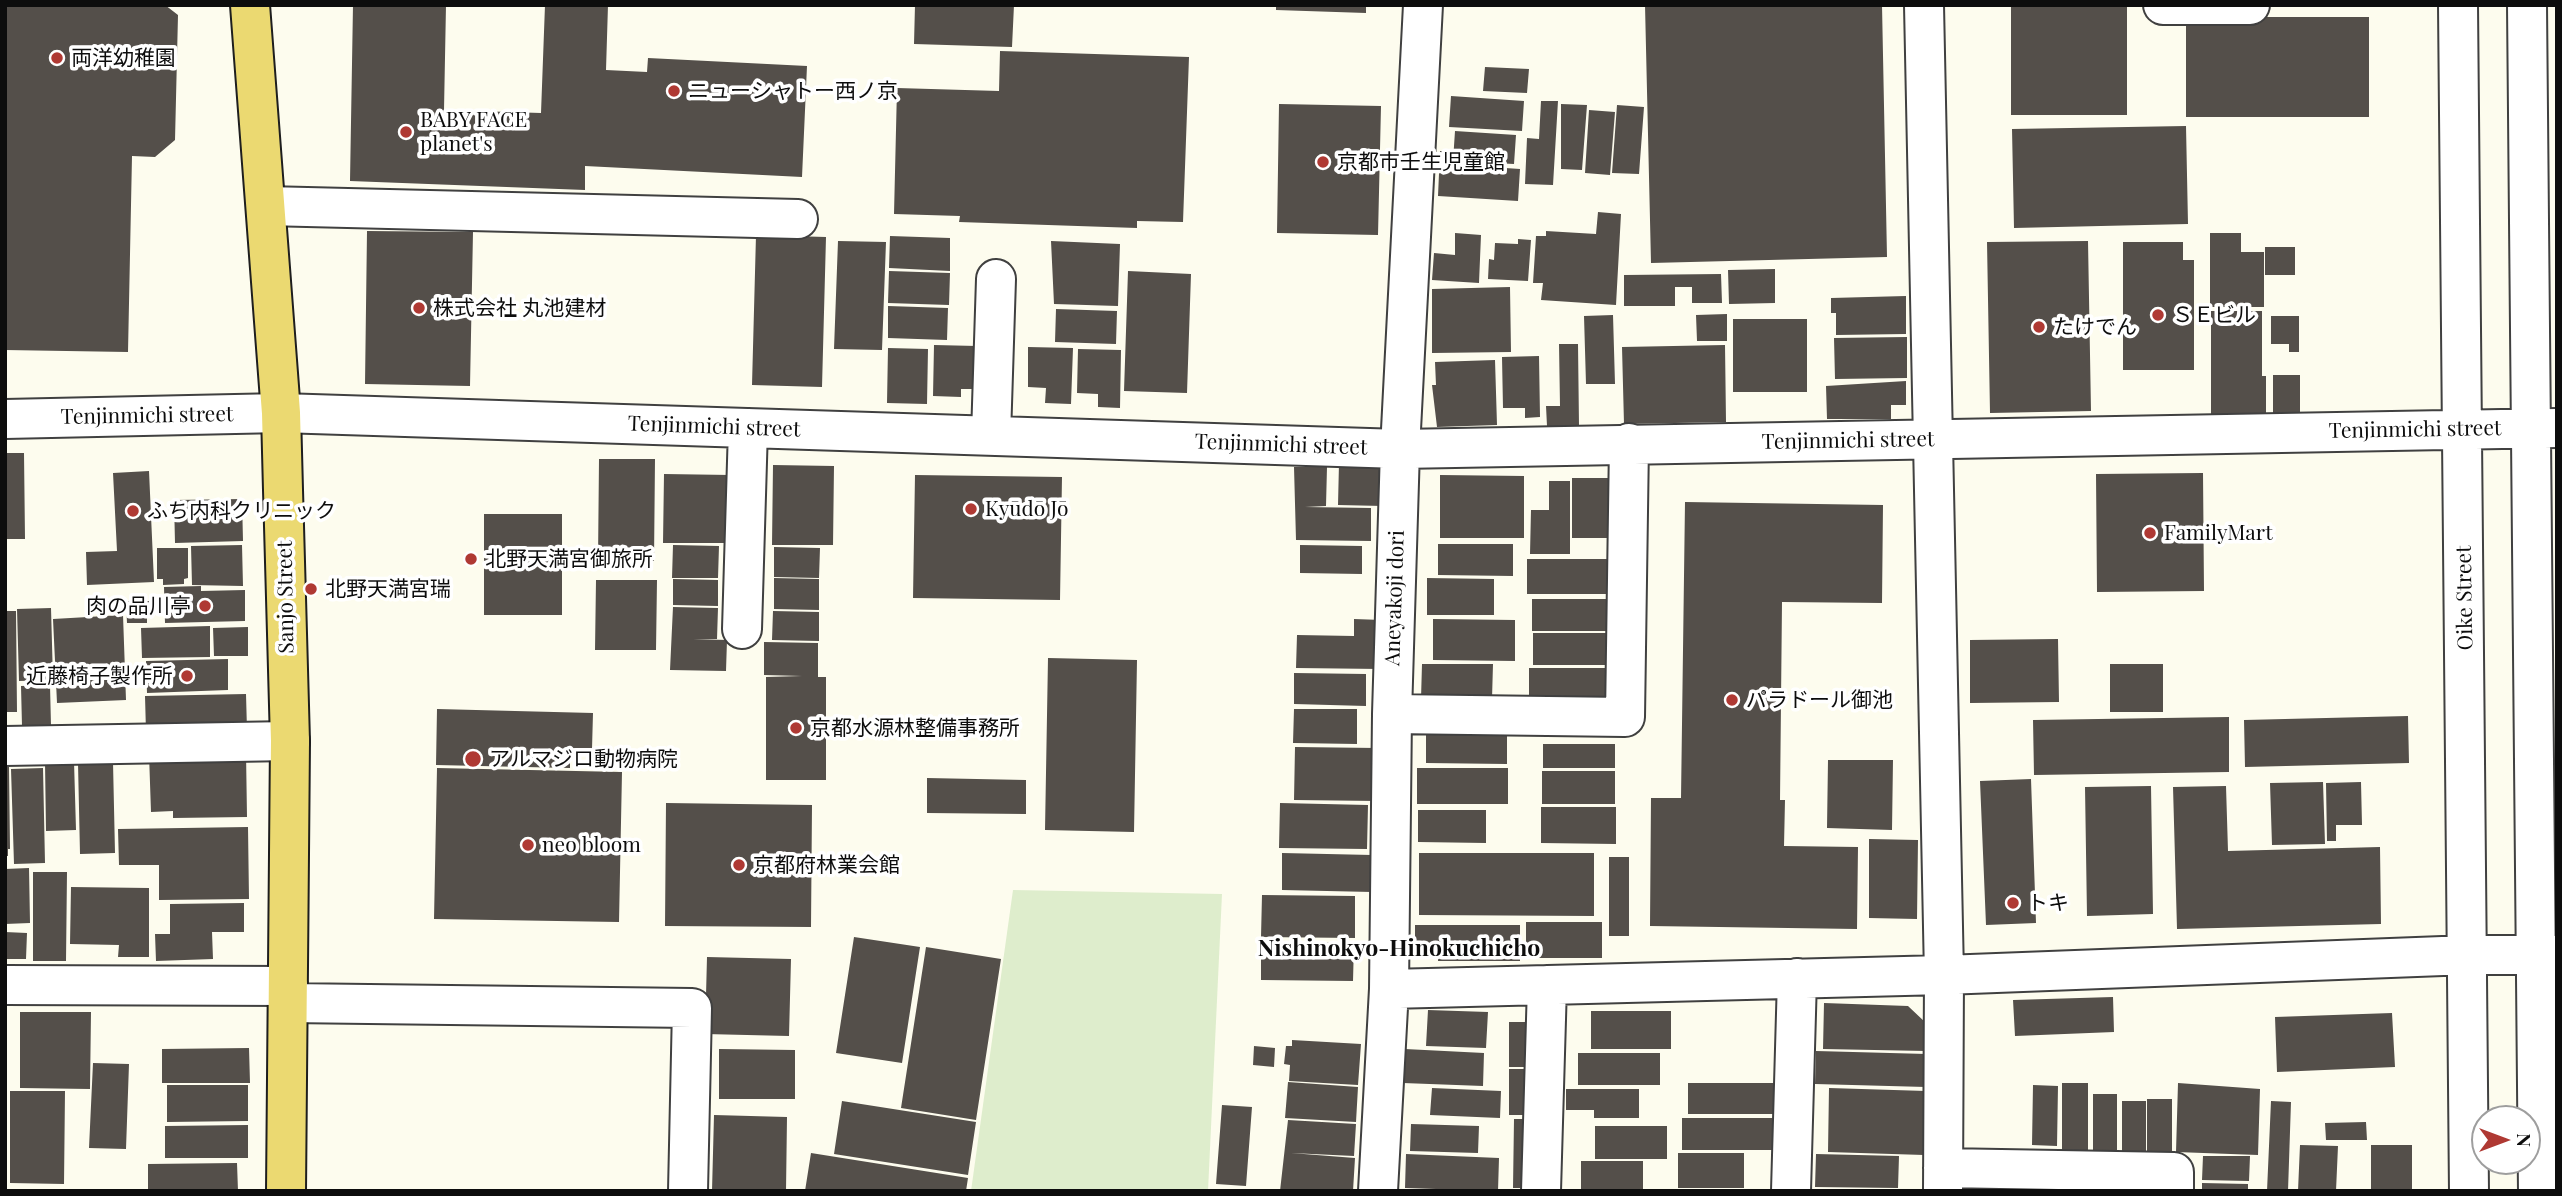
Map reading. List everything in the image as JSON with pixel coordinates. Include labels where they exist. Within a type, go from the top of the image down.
[{"type":"main road","name":"Sanjo Street","points":[[250,5],[281,414],[290,741],[286,1191]]},
{"type":"street","name":"Aneyakoji dori","points":[[1378,1191],[1389,989],[1392,714],[1400,449],[1423,5]]},
{"type":"street","points":[[1924,5],[1944,975],[1943,1179],[2174,1172],[2174,1191]]},
{"type":"street","points":[[2163,5],[2250,5]]},
{"type":"street","name":"Oike Street","points":[[2458,5],[2469,955],[2469,1191]]},
{"type":"street","points":[[2527,5],[2544,428],[2547,955],[2539,1191]]},
{"type":"street","points":[[266,206],[798,219]]},
{"type":"street","points":[[991,436],[996,279]]},
{"type":"street","name":"Tenjinmichi street","points":[[5,419],[281,414],[1400,449],[2544,428]]},
{"type":"street","points":[[742,629],[748,428]]},
{"type":"street","points":[[1392,714],[1625,717],[1629,443]]},
{"type":"street","points":[[5,746],[290,741]]},
{"type":"street","points":[[1389,989],[1944,975],[2469,955],[2547,955]]},
{"type":"street","points":[[1791,1191],[1797,978]]},
{"type":"street","points":[[5,985],[692,1008],[688,1191]]},
{"type":"street","points":[[1541,1191],[1547,985]]},
{"type":"green space","points":[[1013,890],[1222,894],[1208,1191],[971,1191]]},
{"type":"building","points":[[5,5],[165,5],[178,15],[175,140],[155,157],[132,156],[128,352],[5,350]]},
{"type":"building","name":"ニューシャトー西ノ京","points":[[353,5],[446,5],[444,110],[541,113],[545,5],[608,5],[606,70],[647,72],[648,58],[807,66],[802,177],[585,166],[585,190],[350,181]]},
{"type":"building","points":[[915,5],[1014,5],[1012,47],[914,44]]},
{"type":"building","points":[[1276,5],[1366,5],[1366,13],[1276,10]]},
{"type":"building","points":[[1645,5],[1882,5],[1887,257],[1651,263]]},
{"type":"building","points":[[2011,5],[2127,5],[2127,115],[2011,115]]},
{"type":"building","points":[[2186,17],[2369,17],[2369,117],[2186,117]]},
{"type":"building","points":[[1000,51],[1189,57],[1183,222],[1137,221],[1137,228],[959,222],[960,216],[894,214],[897,88],[999,91]]},
{"type":"building","points":[[1485,67],[1529,69],[1527,93],[1483,91]]},
{"type":"building","points":[[1451,96],[1524,101],[1522,131],[1449,127]]},
{"type":"building","points":[[1541,101],[1558,101],[1553,185],[1525,184],[1527,138],[1539,139]]},
{"type":"building","points":[[1279,104],[1381,106],[1378,235],[1277,233]]},
{"type":"building","points":[[1561,104],[1587,105],[1582,170],[1561,169]]},
{"type":"building","points":[[1617,105],[1644,107],[1639,174],[1612,173]]},
{"type":"building","points":[[1589,110],[1615,112],[1610,175],[1585,173]]},
{"type":"building","points":[[2186,126],[2188,224],[2014,228],[2012,129]]},
{"type":"building","points":[[1455,131],[1516,135],[1514,164],[1453,161]]},
{"type":"building","points":[[1440,151],[1447,151],[1446,164],[1520,169],[1518,201],[1438,196]]},
{"type":"building","points":[[1598,212],[1621,214],[1616,305],[1541,300],[1543,283],[1533,283],[1536,236],[1546,236],[1546,231],[1596,234]]},
{"type":"building","name":"株式会社 丸池建材","points":[[367,231],[473,232],[470,386],[365,384]]},
{"type":"building","points":[[1455,233],[1481,235],[1479,283],[1432,280],[1434,253],[1455,255]]},
{"type":"building","points":[[2210,233],[2241,233],[2241,252],[2264,252],[2264,307],[2210,307]]},
{"type":"building","points":[[756,235],[826,237],[822,387],[752,385]]},
{"type":"building","points":[[890,236],[950,238],[950,271],[889,268]]},
{"type":"building","points":[[1518,239],[1531,240],[1528,281],[1488,279],[1489,259],[1494,260],[1495,243],[1518,244]]},
{"type":"building","points":[[838,241],[886,242],[882,350],[834,349]]},
{"type":"building","points":[[1051,241],[1120,244],[1118,306],[1054,304]]},
{"type":"building","name":"たけでん","points":[[2088,241],[2091,411],[1990,413],[1987,242]]},
{"type":"building","name":"ＳＥビル","points":[[2123,242],[2183,242],[2183,260],[2194,260],[2194,370],[2123,370]]},
{"type":"building","points":[[2265,247],[2295,247],[2295,275],[2265,275]]},
{"type":"building","points":[[1775,269],[1775,303],[1729,304],[1728,270]]},
{"type":"building","points":[[889,271],[950,273],[949,305],[888,303]]},
{"type":"building","points":[[1128,271],[1191,274],[1187,393],[1124,391]]},
{"type":"building","points":[[1721,274],[1722,303],[1692,303],[1692,287],[1675,287],[1675,306],[1624,306],[1624,275]]},
{"type":"building","points":[[1510,287],[1511,352],[1432,353],[1432,289]]},
{"type":"building","points":[[1906,296],[1906,334],[1836,335],[1836,313],[1831,313],[1831,298]]},
{"type":"building","points":[[888,306],[948,308],[947,340],[888,338]]},
{"type":"building","points":[[1056,309],[1117,311],[1116,344],[1055,342]]},
{"type":"building","points":[[2211,311],[2262,311],[2262,376],[2266,376],[2266,415],[2211,415]]},
{"type":"building","points":[[1727,314],[1727,341],[1697,341],[1696,315]]},
{"type":"building","points":[[1613,315],[1615,384],[1586,384],[1584,316]]},
{"type":"building","points":[[2271,316],[2299,316],[2299,352],[2289,352],[2289,344],[2271,344]]},
{"type":"building","points":[[1733,319],[1807,319],[1807,392],[1733,392]]},
{"type":"building","points":[[1907,337],[1907,378],[1835,379],[1834,338]]},
{"type":"building","points":[[1559,344],[1578,344],[1579,426],[1547,426],[1546,406],[1560,406]]},
{"type":"building","points":[[934,345],[977,346],[975,389],[961,389],[961,397],[933,396]]},
{"type":"building","points":[[1725,345],[1726,422],[1624,424],[1622,347]]},
{"type":"building","points":[[1028,347],[1073,348],[1071,404],[1045,403],[1046,388],[1028,387]]},
{"type":"building","points":[[888,348],[928,349],[927,404],[887,403]]},
{"type":"building","points":[[1078,349],[1121,350],[1120,408],[1098,407],[1098,394],[1077,393]]},
{"type":"building","points":[[1539,356],[1540,417],[1525,418],[1525,408],[1503,408],[1502,357]]},
{"type":"building","points":[[1495,360],[1497,425],[1437,427],[1432,385],[1436,385],[1435,362]]},
{"type":"building","points":[[2273,375],[2300,375],[2300,413],[2273,413]]},
{"type":"building","points":[[1906,381],[1906,405],[1891,405],[1891,419],[1827,419],[1826,386]]},
{"type":"building","points":[[5,453],[24,453],[25,539],[5,539]]},
{"type":"building","points":[[599,459],[655,459],[654,561],[598,561]]},
{"type":"building","points":[[1339,463],[1383,464],[1383,506],[1338,505]]},
{"type":"building","points":[[773,465],[834,466],[833,545],[772,545]]},
{"type":"building","points":[[1294,467],[1327,467],[1326,506],[1305,507],[1371,508],[1371,541],[1296,540]]},
{"type":"building","name":"ふち内科クリニック","points":[[149,471],[154,582],[87,585],[86,552],[117,551],[113,473]]},
{"type":"building","name":"FamilyMart","points":[[2203,473],[2204,591],[2097,592],[2096,474]]},
{"type":"building","points":[[664,474],[731,475],[729,543],[663,543]]},
{"type":"building","points":[[915,475],[1062,477],[1060,600],[913,598]]},
{"type":"building","points":[[1440,475],[1524,476],[1524,538],[1440,538]]},
{"type":"building","points":[[1572,478],[1616,478],[1616,538],[1572,538]]},
{"type":"building","points":[[1549,481],[1570,481],[1570,554],[1530,554],[1531,510],[1549,510]]},
{"type":"building","points":[[242,499],[243,541],[175,543],[174,500]]},
{"type":"building","name":"パラドール御池","points":[[1685,502],[1883,505],[1882,603],[1782,602],[1780,800],[1785,800],[1784,846],[1858,847],[1857,929],[1650,926],[1651,798],[1681,798]]},
{"type":"building","points":[[484,514],[562,514],[562,615],[484,615]]},
{"type":"building","points":[[1438,544],[1513,544],[1513,576],[1438,575]]},
{"type":"building","points":[[242,545],[243,586],[192,585],[191,546]]},
{"type":"building","points":[[673,545],[719,546],[718,578],[672,578]]},
{"type":"building","points":[[1300,545],[1362,546],[1362,574],[1300,573]]},
{"type":"building","points":[[774,547],[820,548],[819,578],[774,577]]},
{"type":"building","points":[[157,548],[188,548],[188,578],[184,579],[184,584],[163,585],[163,579],[157,579]]},
{"type":"building","points":[[1527,559],[1614,559],[1614,594],[1527,594]]},
{"type":"building","points":[[774,578],[819,579],[819,610],[774,609]]},
{"type":"building","points":[[1427,578],[1494,579],[1494,615],[1427,615]]},
{"type":"building","points":[[673,579],[718,580],[718,606],[673,605]]},
{"type":"building","points":[[596,580],[657,580],[656,650],[595,650]]},
{"type":"building","name":"肉の品川亭","points":[[201,586],[201,591],[245,590],[245,621],[165,623],[164,587]]},
{"type":"building","points":[[1532,599],[1616,599],[1616,631],[1532,631]]},
{"type":"building","points":[[126,601],[152,601],[152,608],[147,609],[147,623],[127,623]]},
{"type":"building","points":[[673,607],[718,608],[717,639],[693,639],[727,640],[726,671],[670,670]]},
{"type":"building","points":[[51,608],[53,680],[19,681],[17,609]]},
{"type":"building","points":[[5,611],[16,611],[17,712],[5,712]]},
{"type":"building","points":[[773,611],[819,612],[819,641],[772,640]]},
{"type":"building","points":[[123,615],[126,700],[57,703],[53,619]]},
{"type":"building","points":[[1354,619],[1382,620],[1381,669],[1296,668],[1297,635],[1354,636]]},
{"type":"building","points":[[1433,619],[1515,620],[1515,661],[1433,660]]},
{"type":"building","points":[[210,626],[210,657],[142,658],[141,628]]},
{"type":"building","points":[[248,627],[248,656],[214,656],[213,628]]},
{"type":"building","points":[[1533,633],[1611,633],[1611,665],[1533,665]]},
{"type":"building","points":[[2058,639],[2059,702],[1970,703],[1970,640]]},
{"type":"building","name":"京都水源林整備事務所","points":[[764,642],[818,643],[818,677],[826,677],[826,780],[766,780],[766,677],[802,676],[764,675]]},
{"type":"building","points":[[1048,658],[1137,660],[1134,832],[1045,830]]},
{"type":"building","name":"近藤椅子製作所","points":[[228,659],[228,690],[147,693],[146,661]]},
{"type":"building","points":[[1422,664],[1493,664],[1492,699],[1421,699]]},
{"type":"building","points":[[2110,664],[2163,664],[2163,712],[2110,712]]},
{"type":"building","points":[[1529,668],[1615,668],[1615,706],[1529,705]]},
{"type":"building","points":[[1294,673],[1366,674],[1366,706],[1294,704]]},
{"type":"building","points":[[50,685],[51,726],[22,726],[21,686]]},
{"type":"building","points":[[246,694],[247,730],[146,732],[145,696]]},
{"type":"building","points":[[437,709],[593,713],[592,749],[570,748],[570,768],[436,765]]},
{"type":"building","points":[[1294,709],[1357,709],[1357,744],[1293,743]]},
{"type":"building","points":[[2408,716],[2409,763],[2245,767],[2244,720]]},
{"type":"building","points":[[2229,717],[2229,772],[2034,775],[2033,720]]},
{"type":"building","points":[[1426,735],[1507,735],[1507,764],[1426,763]]},
{"type":"building","points":[[1543,744],[1615,744],[1615,768],[1543,768]]},
{"type":"building","points":[[1295,747],[1377,748],[1377,801],[1294,800]]},
{"type":"building","points":[[246,752],[247,817],[173,818],[173,811],[151,812],[149,754]]},
{"type":"building","points":[[1828,760],[1893,760],[1892,830],[1827,828]]},
{"type":"building","points":[[74,761],[76,830],[46,831],[45,762]]},
{"type":"building","points":[[113,762],[115,853],[80,854],[78,763]]},
{"type":"building","points":[[5,767],[9,767],[8,856],[5,856]]},
{"type":"building","points":[[43,768],[45,863],[14,864],[11,769]]},
{"type":"building","name":"neo bloom","points":[[437,768],[622,772],[619,922],[434,919]]},
{"type":"building","points":[[1417,768],[1508,768],[1508,804],[1417,804]]},
{"type":"building","points":[[1542,771],[1615,771],[1615,804],[1542,804]]},
{"type":"building","points":[[927,778],[1026,780],[1026,814],[927,813]]},
{"type":"building","points":[[2031,779],[2036,923],[1986,925],[1980,781]]},
{"type":"building","points":[[2323,782],[2325,844],[2272,845],[2270,783]]},
{"type":"building","points":[[2361,782],[2362,825],[2336,825],[2336,841],[2327,841],[2326,783]]},
{"type":"building","points":[[2151,786],[2153,914],[2087,916],[2085,787]]},
{"type":"building","points":[[2226,786],[2228,851],[2380,847],[2381,924],[2177,929],[2173,787]]},
{"type":"building","name":"京都府林業会館","points":[[666,803],[812,805],[811,927],[665,926]]},
{"type":"building","points":[[1280,803],[1368,805],[1367,849],[1279,848]]},
{"type":"building","points":[[1541,807],[1616,807],[1616,844],[1541,843]]},
{"type":"building","points":[[1418,810],[1486,810],[1486,843],[1418,842]]},
{"type":"building","points":[[248,827],[249,899],[159,900],[159,865],[119,865],[118,829]]},
{"type":"building","points":[[1869,839],[1918,840],[1917,919],[1869,918]]},
{"type":"building","points":[[1282,853],[1372,855],[1372,892],[1282,890]]},
{"type":"building","points":[[1419,853],[1594,853],[1594,916],[1419,915]]},
{"type":"building","points":[[1609,857],[1629,857],[1629,936],[1609,936]]},
{"type":"building","points":[[29,868],[30,923],[5,924],[5,869]]},
{"type":"building","points":[[33,872],[67,872],[66,961],[33,961]]},
{"type":"building","points":[[71,887],[149,888],[149,957],[118,957],[119,945],[70,944]]},
{"type":"building","points":[[1262,895],[1355,896],[1355,938],[1261,937]]},
{"type":"building","points":[[244,903],[244,932],[212,932],[213,959],[156,961],[155,934],[170,934],[170,904]]},
{"type":"building","points":[[1526,922],[1602,922],[1602,958],[1526,958]]},
{"type":"building","points":[[1415,925],[1520,925],[1520,961],[1438,961],[1439,945],[1415,945]]},
{"type":"building","points":[[5,932],[27,933],[26,959],[5,959]]},
{"type":"building","points":[[854,937],[920,947],[902,1063],[836,1053]]},
{"type":"building","points":[[1261,942],[1354,943],[1353,981],[1261,980]]},
{"type":"building","points":[[926,947],[1001,959],[976,1120],[901,1108]]},
{"type":"building","points":[[707,957],[791,959],[789,1036],[705,1034]]},
{"type":"building","points":[[2113,997],[2114,1032],[2015,1036],[2013,1000]]},
{"type":"building","points":[[1824,1003],[1908,1006],[1926,1023],[1926,1051],[1823,1049]]},
{"type":"building","points":[[1428,1010],[1488,1012],[1486,1048],[1426,1046]]},
{"type":"building","points":[[1591,1011],[1671,1011],[1671,1049],[1591,1049]]},
{"type":"building","points":[[20,1012],[91,1012],[90,1089],[20,1088]]},
{"type":"building","points":[[2392,1013],[2395,1067],[2277,1072],[2275,1017]]},
{"type":"building","points":[[1509,1022],[1538,1022],[1538,1067],[1509,1067]]},
{"type":"building","points":[[1292,1040],[1361,1044],[1358,1085],[1289,1081],[1290,1065],[1284,1064],[1286,1046],[1292,1046]]},
{"type":"building","points":[[1254,1046],[1275,1048],[1274,1067],[1253,1065]]},
{"type":"building","points":[[249,1048],[250,1083],[162,1083],[162,1049]]},
{"type":"building","points":[[719,1049],[795,1050],[795,1099],[719,1099]]},
{"type":"building","points":[[1405,1049],[1484,1053],[1483,1086],[1403,1083]]},
{"type":"building","points":[[1816,1051],[1927,1054],[1926,1087],[1815,1084]]},
{"type":"building","points":[[1578,1053],[1660,1053],[1660,1085],[1578,1085]]},
{"type":"building","points":[[93,1063],[129,1064],[126,1149],[89,1148]]},
{"type":"building","points":[[1509,1069],[1538,1069],[1538,1115],[1509,1115]]},
{"type":"building","points":[[1288,1082],[1358,1087],[1356,1122],[1285,1118]]},
{"type":"building","points":[[1688,1083],[1782,1083],[1782,1114],[1688,1114]]},
{"type":"building","points":[[2062,1083],[2088,1083],[2088,1160],[2062,1160]]},
{"type":"building","points":[[2178,1083],[2260,1089],[2258,1155],[2176,1152]]},
{"type":"building","points":[[167,1085],[248,1085],[248,1121],[167,1122]]},
{"type":"building","points":[[2033,1085],[2058,1086],[2057,1146],[2032,1145]]},
{"type":"building","points":[[1432,1088],[1501,1091],[1500,1118],[1430,1115]]},
{"type":"building","points":[[1829,1088],[1926,1091],[1924,1155],[1828,1152]]},
{"type":"building","points":[[1566,1089],[1639,1089],[1639,1118],[1594,1118],[1594,1110],[1566,1110]]},
{"type":"building","points":[[10,1091],[65,1091],[64,1184],[10,1183]]},
{"type":"building","points":[[2093,1094],[2117,1094],[2117,1158],[2093,1158]]},
{"type":"building","points":[[2147,1099],[2172,1099],[2172,1162],[2147,1162]]},
{"type":"building","points":[[842,1101],[976,1122],[968,1175],[834,1154]]},
{"type":"building","points":[[2122,1101],[2146,1101],[2146,1151],[2122,1152]]},
{"type":"building","points":[[2271,1101],[2291,1102],[2288,1191],[2267,1191]]},
{"type":"building","points":[[1222,1105],[1252,1107],[1246,1186],[1216,1184]]},
{"type":"building","points":[[714,1115],[787,1117],[786,1191],[712,1191]]},
{"type":"building","points":[[1682,1118],[1782,1118],[1782,1150],[1682,1150]]},
{"type":"building","points":[[1514,1119],[1537,1119],[1537,1188],[1513,1188]]},
{"type":"building","points":[[1288,1120],[1356,1124],[1354,1156],[1291,1153],[1355,1158],[1353,1191],[1280,1191]]},
{"type":"building","points":[[2366,1122],[2367,1140],[2326,1140],[2325,1123]]},
{"type":"building","points":[[1411,1124],[1479,1126],[1478,1153],[1410,1151]]},
{"type":"building","points":[[248,1125],[248,1158],[165,1158],[165,1126]]},
{"type":"building","points":[[1595,1126],[1667,1126],[1667,1159],[1595,1159]]},
{"type":"building","points":[[2300,1145],[2338,1146],[2336,1191],[2298,1191]]},
{"type":"building","points":[[2371,1145],[2412,1145],[2412,1191],[2371,1191]]},
{"type":"building","points":[[811,1153],[968,1178],[966,1191],[805,1191]]},
{"type":"building","points":[[1678,1153],[1744,1153],[1744,1188],[1678,1188]]},
{"type":"building","points":[[1406,1154],[1499,1158],[1498,1191],[1405,1188]]},
{"type":"building","points":[[1816,1154],[1899,1156],[1898,1188],[1815,1187]]},
{"type":"building","points":[[2203,1156],[2250,1156],[2249,1181],[2202,1180]]},
{"type":"building","points":[[1581,1161],[1643,1161],[1643,1191],[1581,1191]]},
{"type":"building","points":[[237,1163],[238,1191],[148,1191],[148,1164]]},
{"type":"building","points":[[2202,1183],[2248,1184],[2248,1191],[2202,1191]]},
{"type":"place","name":"両洋幼稚園","points":[[57,58]]},
{"type":"place","name":"ニューシャトー西ノ京","points":[[674,91]]},
{"type":"place","name":"BABY FACE planet's","points":[[406,132]]},
{"type":"place","name":"京都市壬生児童館","points":[[1323,162]]},
{"type":"place","name":"株式会社 丸池建材","points":[[419,308]]},
{"type":"place","name":"ＳＥビル","points":[[2158,315]]},
{"type":"place","name":"たけでん","points":[[2039,327]]},
{"type":"place","name":"Kyūdō Jō","points":[[971,509]]},
{"type":"place","name":"ふち内科クリニック","points":[[133,511]]},
{"type":"place","name":"FamilyMart","points":[[2150,533]]},
{"type":"place","name":"北野天満宮御旅所","points":[[471,559]]},
{"type":"place","name":"北野天満宮瑞","points":[[311,589]]},
{"type":"place","name":"肉の品川亭","points":[[205,606]]},
{"type":"place","name":"近藤椅子製作所","points":[[187,676]]},
{"type":"place","name":"パラドール御池","points":[[1732,700]]},
{"type":"place","name":"京都水源林整備事務所","points":[[796,728]]},
{"type":"place","name":"アルマジロ動物病院","points":[[473,759]]},
{"type":"place","name":"neo bloom","points":[[528,845]]},
{"type":"place","name":"京都府林業会館","points":[[739,865]]},
{"type":"place","name":"トキ","points":[[2013,903]]},
{"type":"district","name":"Nishinokyo-Hinokuchicho","points":[[1399,949]]}]
